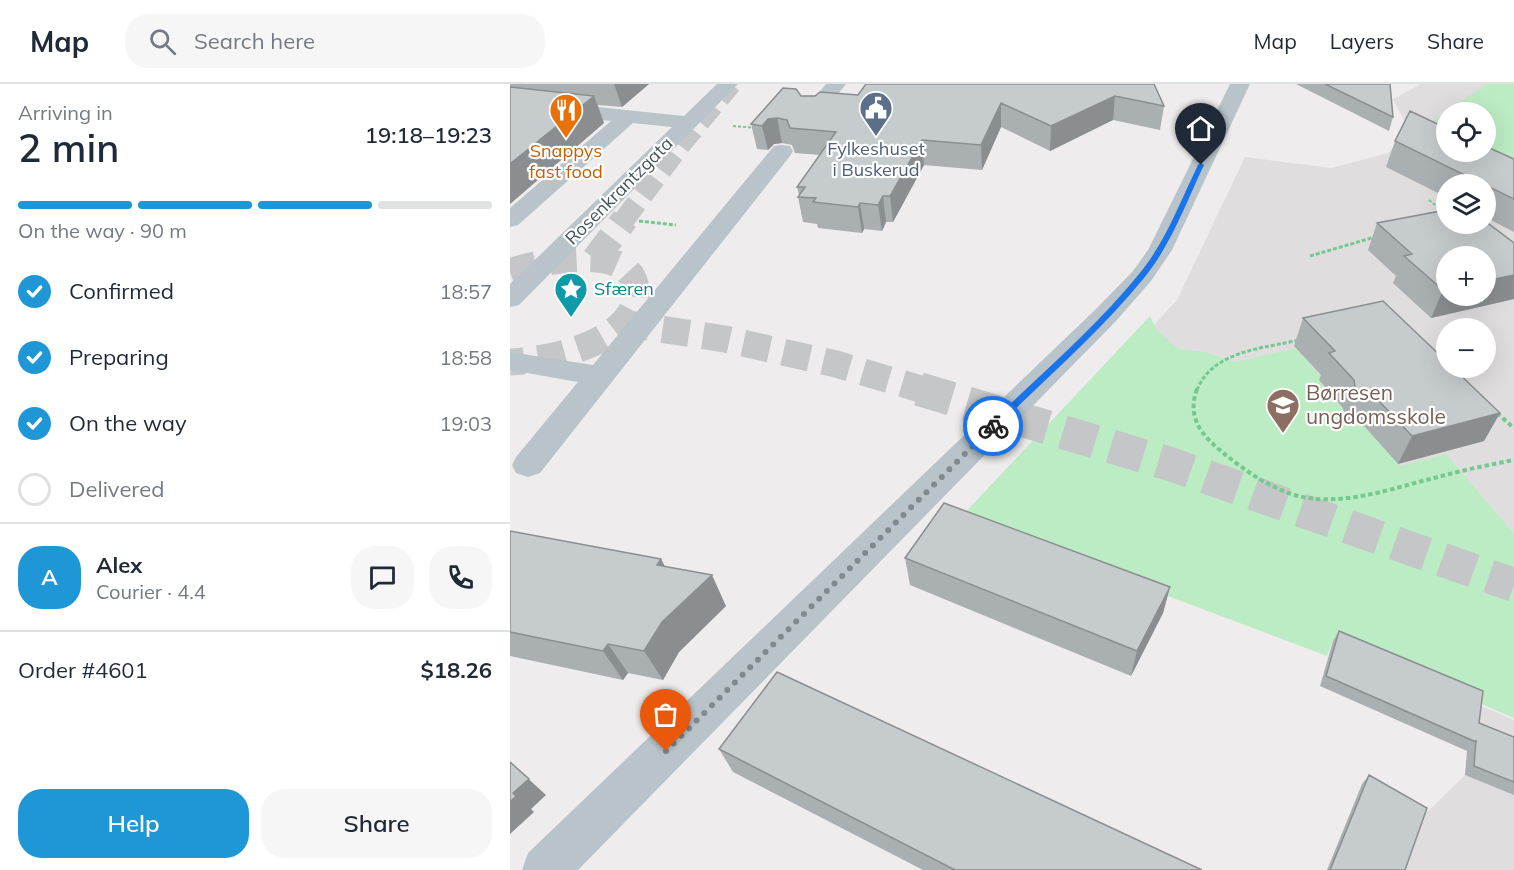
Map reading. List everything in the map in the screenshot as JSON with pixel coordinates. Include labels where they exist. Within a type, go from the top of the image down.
[{"type":"street","name":"Rosenkrantzgata","points":[[510,299],[728,84]]},
{"type":"street","points":[[812,114],[836,84]]},
{"type":"street","points":[[545,870],[1106,315],[1142,276],[1160,250],[1240,84]]},
{"type":"street","points":[[510,104],[688,123]]},
{"type":"street","points":[[510,220],[628,117]]},
{"type":"street","points":[[528,465],[782,151]]},
{"type":"street","points":[[510,361],[600,376]]},
{"type":"path","points":[[1429,200],[1436,206]]},
{"type":"path","points":[[594,216],[719,229]]},
{"type":"path","points":[[1310,256],[1379,236]]},
{"type":"path","points":[[1303,339],[1227,359],[1212,367],[1196,388],[1195,424],[1214,446],[1266,484],[1305,498],[1337,501],[1514,460]]},
{"type":"path","points":[[1496,412],[1514,428]]},
{"type":"shaded area","name":"Børresen ungdomsskole","points":[[1421,84],[1514,84],[1514,714],[990,501],[1177,300],[1245,157],[1331,168],[1388,153],[1410,131],[1393,99]]},
{"type":"shaded area","points":[[1475,703],[1514,720],[1514,870],[1403,870],[1423,816],[1465,775]]},
{"type":"green space","points":[[1487,84],[1514,84],[1514,161],[1496,155],[1496,102],[1460,102]]},
{"type":"green space","points":[[1436,119],[1436,133],[1422,128]]},
{"type":"green space","points":[[1150,316],[1157,330],[1178,349],[1204,352],[1235,362],[1296,348],[1323,379],[1319,381],[1400,466],[1446,454],[1514,534],[1514,718],[1333,640],[1327,656],[960,518]]},
{"type":"building","points":[[866,84],[1154,84],[1164,106],[1115,96],[1051,126],[1001,103],[981,145],[922,140],[890,196],[883,196],[878,205],[860,203],[858,207],[813,202],[816,198],[798,197],[805,187],[797,187],[836,132],[790,128],[787,120],[777,118],[768,119],[762,126],[751,124],[783,88],[796,89],[801,96],[815,96],[820,92],[858,95]]},
{"type":"building","points":[[1325,84],[1390,84],[1393,117]]},
{"type":"building","points":[[510,87],[594,96],[510,164]]},
{"type":"building","points":[[1410,111],[1436,123],[1436,161],[1395,141]]},
{"type":"building","points":[[1496,151],[1514,159],[1514,199],[1496,190],[1496,174],[1463,174],[1438,162],[1496,162]]},
{"type":"building","points":[[1436,212],[1436,234],[1496,234],[1496,229],[1514,243],[1514,275],[1496,279],[1496,246],[1436,246],[1436,284],[1404,256],[1412,254],[1377,223]]},
{"type":"building","points":[[1383,301],[1436,351],[1436,378],[1463,378],[1500,413],[1412,436],[1377,399],[1356,393],[1354,380],[1329,353],[1335,351],[1303,318]]},
{"type":"building","points":[[944,503],[1170,587],[1137,651],[905,558]]},
{"type":"building","points":[[510,531],[661,559],[657,565],[712,575],[662,622],[644,651],[608,644],[603,651],[510,632]]},
{"type":"building","points":[[1339,631],[1483,691],[1479,723],[1514,737],[1514,782],[1474,766],[1476,742],[1326,676]]},
{"type":"building","points":[[777,672],[1202,870],[955,870],[719,749]]},
{"type":"building","points":[[510,762],[529,779],[513,793],[516,796],[510,802]]},
{"type":"building","points":[[1369,775],[1427,808],[1405,870],[1330,870]]},
{"type":"tunnel","points":[[624,220],[681,144],[731,84]]},
{"type":"tunnel","points":[[595,259],[625,219]]},
{"type":"tunnel","points":[[510,272],[559,260],[595,259]]},
{"type":"tunnel","points":[[595,259],[615,263],[628,271],[635,284],[636,301],[623,323]]},
{"type":"tunnel","points":[[510,362],[542,358],[578,349],[595,342],[623,323]]},
{"type":"tunnel","points":[[623,323],[725,339],[836,364],[924,390]]},
{"type":"tunnel","points":[[919,389],[1170,464],[1514,585]]},
{"type":"way so far","points":[[666,751],[993,426]]},
{"type":"place","name":"Fylkeshuset i Buskerud","points":[[876,137]]},
{"type":"place","name":"Snappys fast food","points":[[566,139]]},
{"type":"place","name":"Sfæren","points":[[571,318]]},
{"type":"place","name":"Børresen ungdomsskole","points":[[1283,434]]},
{"type":"route","points":[[993,426],[1106,315],[1142,276],[1160,250],[1201,165]]}]
